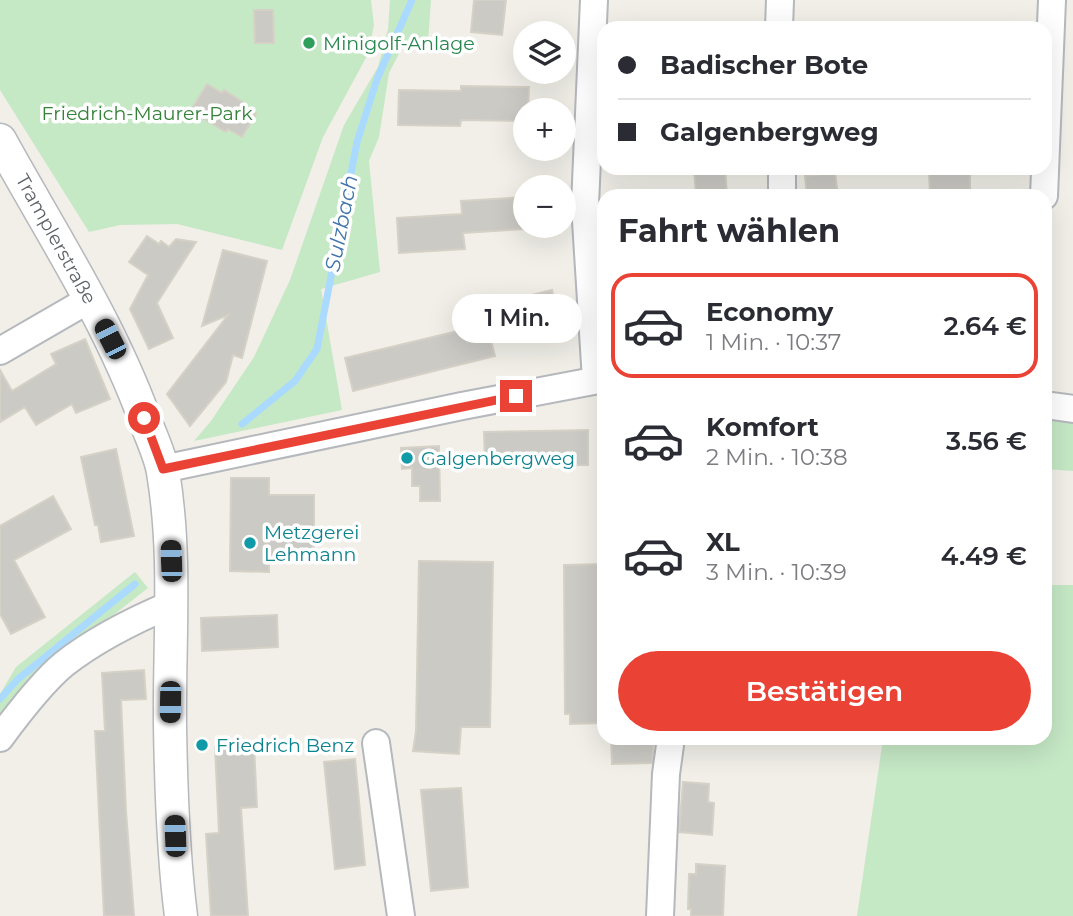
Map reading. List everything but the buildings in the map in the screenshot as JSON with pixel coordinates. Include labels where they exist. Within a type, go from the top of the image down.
[{"type":"street","points":[[594,0],[585,205],[597,345]]},
{"type":"street","points":[[779,21],[780,0]]},
{"type":"street","points":[[1051,21],[1052,0]]},
{"type":"street","name":"Tramplerstraße","points":[[0,140],[90,299],[130,379],[163,469],[170,540],[170,726],[176,882],[181,916]]},
{"type":"street","points":[[0,351],[90,299]]},
{"type":"street","points":[[163,469],[597,381]]},
{"type":"street","points":[[1052,406],[1073,409]]},
{"type":"street","points":[[0,738],[62,665],[123,625],[172,604]]},
{"type":"street","points":[[376,743],[401,916]]},
{"type":"street","points":[[660,916],[666,774],[670,745]]},
{"type":"green space","name":"Friedrich-Maurer-Park","points":[[0,0],[371,0],[374,25],[368,54],[323,137],[282,250],[177,224],[120,225],[89,232],[0,90]]},
{"type":"green space","points":[[390,0],[431,0],[428,42],[402,48],[389,73],[379,137],[369,161],[380,272],[321,289],[342,410],[194,441],[211,421],[254,357],[290,280],[344,125],[378,67],[388,29]]},
{"type":"green space","points":[[1052,393],[1073,395],[1073,471],[1052,470]]},
{"type":"green space","points":[[135,572],[148,588],[34,677],[0,722],[0,694],[16,667]]},
{"type":"green space","points":[[1052,585],[1073,585],[1073,916],[857,916],[882,745],[1052,745]]},
{"type":"waterway","name":"Sulzbach","points":[[242,424],[295,381],[317,349],[357,142],[377,79],[412,0]]},
{"type":"waterway","name":"Sulzbach","points":[[0,699],[18,679],[135,584]]},
{"type":"place","name":"Minigolf-Anlage","points":[[309,43]]},
{"type":"place","name":"Galgenbergweg","points":[[407,458]]},
{"type":"place","name":"Metzgerei Lehmann","points":[[250,543]]},
{"type":"place","name":"Friedrich Benz","points":[[202,745]]},
{"type":"route","points":[[144,418],[163,469],[516,396]]}]
